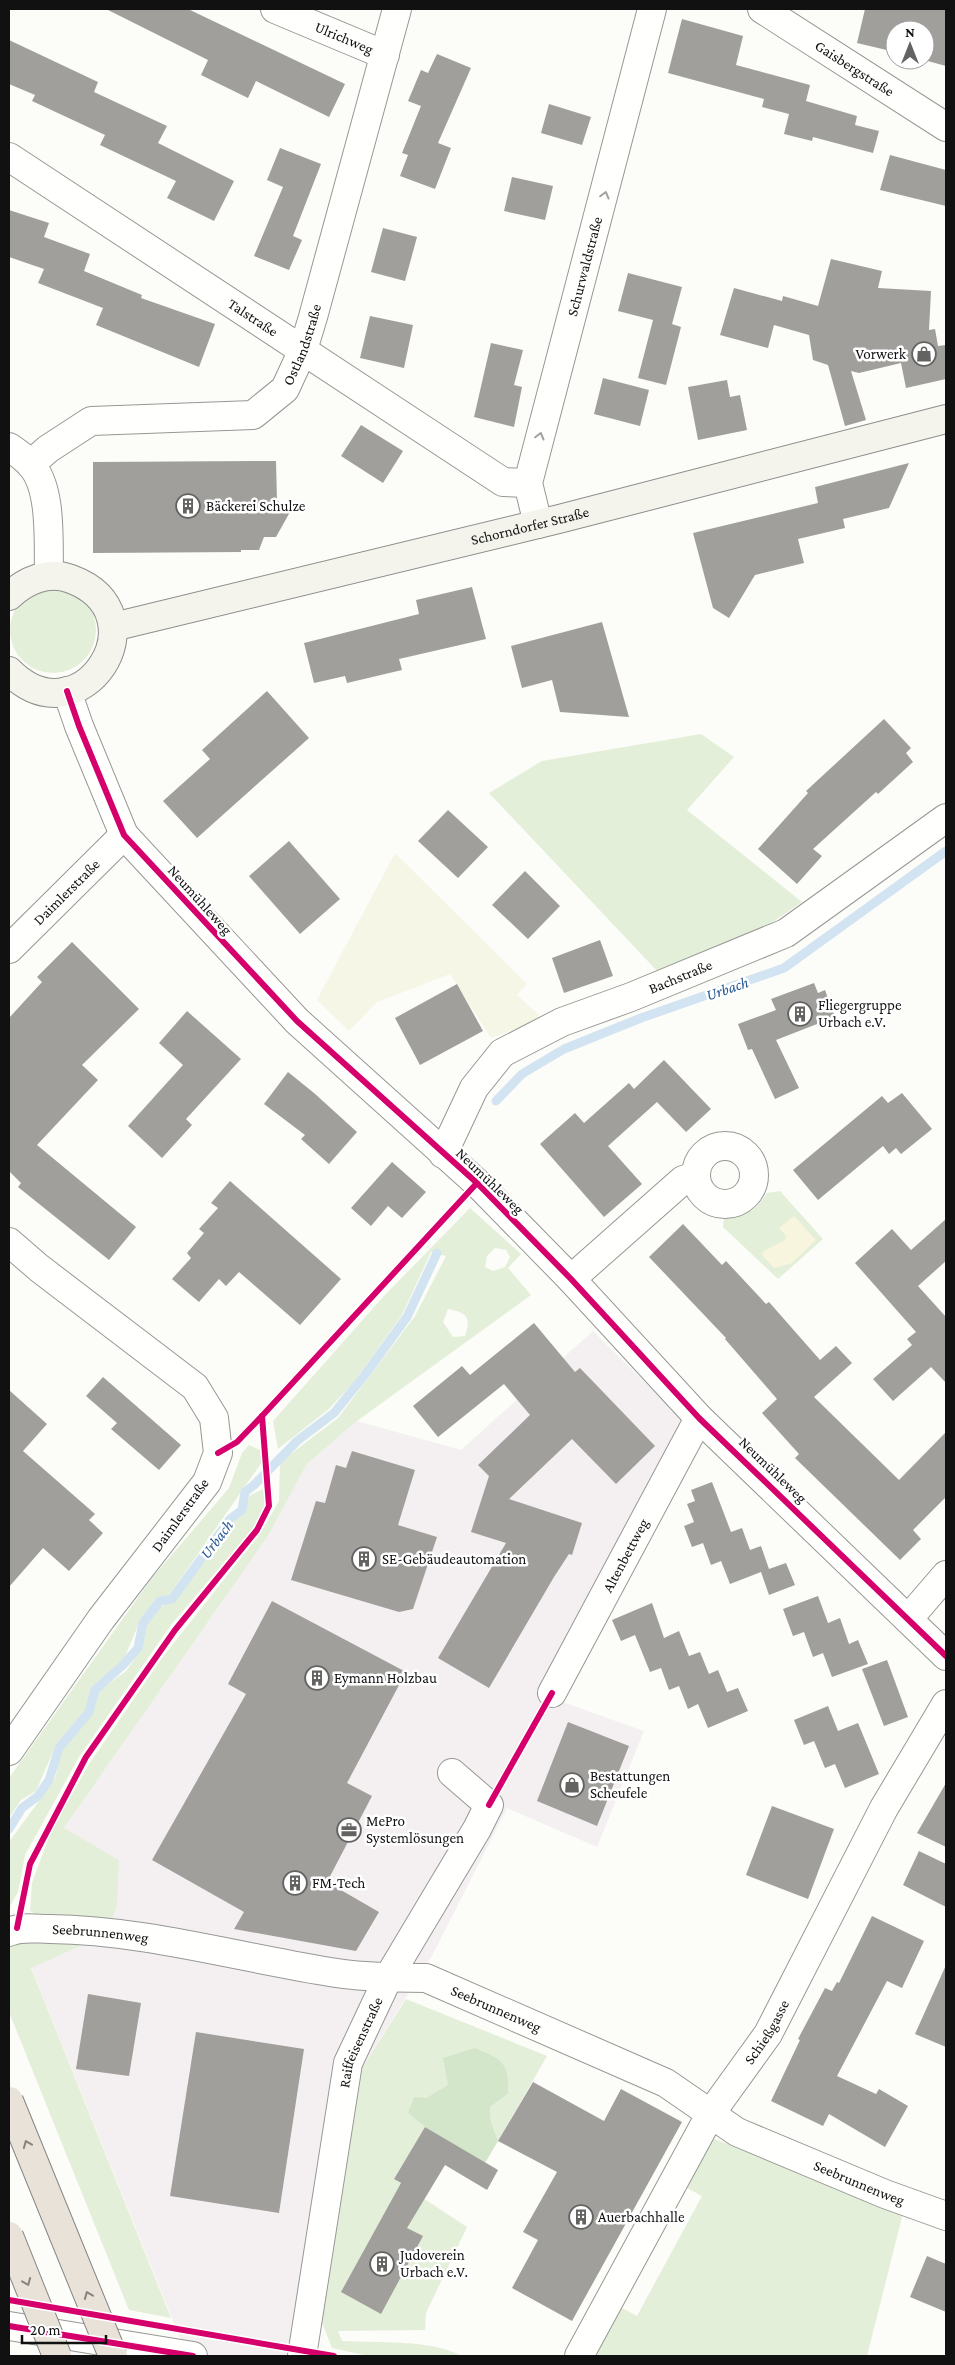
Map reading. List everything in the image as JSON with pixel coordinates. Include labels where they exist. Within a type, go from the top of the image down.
[{"type":"highway","points":[[9,2101],[113,2356]]},
{"type":"highway","points":[[9,2236],[57,2356]]},
{"type":"street","name":"Ulrichweg","points":[[274,9],[385,54]]},
{"type":"street","name":"Ostlandstraße","points":[[31,464],[48,449],[90,421],[253,415],[285,389],[303,350],[397,9]]},
{"type":"street","name":"Schurwaldstraße","points":[[538,524],[528,483],[652,9]]},
{"type":"street","name":"Gaisbergstraße","points":[[762,9],[946,127]]},
{"type":"street","name":"Talstraße","points":[[9,157],[503,482],[528,483]]},
{"type":"street","name":"Schorndorfer Straße","points":[[113,627],[538,524],[946,419]]},
{"type":"street","points":[[9,447],[31,464],[41,480],[47,507],[49,576]]},
{"type":"street","points":[[9,596],[20,586],[38,577],[64,576],[87,584],[104,603],[113,627],[112,644],[107,660],[97,674],[84,684],[68,691],[50,692],[33,689],[18,681],[9,671]]},
{"type":"street","name":"Neumühleweg","points":[[68,691],[79,726],[124,835],[297,1021],[477,1183],[571,1279],[700,1418],[909,1618],[946,1656]]},
{"type":"street","name":"Bachstraße","points":[[443,1154],[474,1088],[502,1053],[562,1022],[786,933],[946,818]]},
{"type":"street","name":"Daimlerstraße","points":[[9,949],[124,835]]},
{"type":"street","points":[[571,1279],[683,1180],[696,1176]]},
{"type":"street","name":"Daimlerstraße","points":[[9,1242],[39,1268],[195,1387],[214,1418],[218,1453],[207,1482],[101,1619],[9,1751]]},
{"type":"street","name":"Altenbettweg","points":[[552,1693],[700,1418]]},
{"type":"street","points":[[909,1618],[946,1575]]},
{"type":"street","name":"Schießgasse","points":[[579,2356],[711,2113],[768,2034],[884,1808],[946,1704]]},
{"type":"street","name":"Raiffeisenstraße","points":[[302,2356],[348,2062],[388,1978],[477,1829],[489,1805],[452,1773]]},
{"type":"street","name":"Seebrunnenweg","points":[[9,1932],[18,1928],[74,1929],[142,1938],[326,1972],[388,1978],[426,1978],[666,2083],[737,2132],[885,2194],[946,2216]]},
{"type":"street","points":[[9,2326],[194,2356]]},
{"type":"shaded area","points":[[593,1331],[682,1419],[537,1693],[644,1731],[597,1847],[507,1808],[433,1954],[361,2070],[315,2356],[187,2356],[31,1967],[96,1939],[119,1861],[64,1828],[268,1536],[307,1464],[357,1421],[461,1450]]},
{"type":"green space","points":[[45,587],[61,587],[70,590],[84,599],[93,613],[96,630],[93,647],[84,661],[70,670],[61,673],[45,673],[29,666],[17,654],[10,638],[10,622],[17,606],[29,594]]},
{"type":"green space","points":[[701,734],[734,757],[687,810],[802,902],[749,938],[659,973],[489,793],[542,761]]},
{"type":"green space","points":[[395,853],[527,984],[517,995],[543,1019],[491,1038],[450,974],[377,1002],[349,1031],[317,1000]]},
{"type":"green space","points":[[780,1191],[823,1239],[778,1279],[723,1227],[724,1216],[738,1215],[750,1211],[759,1204],[767,1193]]},
{"type":"green space","points":[[470,1208],[521,1254],[508,1268],[531,1295],[357,1421],[307,1464],[268,1536],[64,1828],[119,1860],[117,1905],[110,1925],[44,1919],[30,1911],[32,1883],[51,1831],[89,1764],[162,1658],[260,1534],[279,1501],[280,1462],[338,1418],[415,1316],[446,1256],[431,1252],[402,1315],[354,1382],[329,1409],[278,1449],[273,1421],[384,1296]],"holes":[[[495,1248],[506,1250],[510,1257],[505,1267],[493,1271],[485,1267],[487,1256]],[[448,1309],[466,1316],[468,1324],[465,1336],[453,1337],[443,1322]]]},
{"type":"green space","points":[[249,1445],[260,1450],[262,1462],[170,1594],[157,1599],[139,1623],[122,1664],[93,1687],[87,1708],[56,1745],[36,1791],[21,1800],[9,1818],[9,1778],[152,1578],[229,1488],[242,1453]]},
{"type":"green space","points":[[265,1488],[267,1500],[259,1521],[171,1625],[79,1757],[25,1855],[18,1892],[9,1908],[9,1842],[55,1779],[62,1748],[95,1707],[99,1691],[126,1671],[141,1650],[145,1624],[160,1607],[174,1601],[224,1530],[246,1510],[249,1496]]},
{"type":"green space","points":[[96,1939],[31,1968],[171,2318],[129,2310],[9,2012],[9,1940]]},
{"type":"green space","points":[[406,1999],[547,2056],[498,2141],[491,2122],[490,2107],[508,2094],[444,2058],[449,2085],[426,2098],[408,2113],[425,2127],[394,2179],[467,2227],[426,2313],[425,2330],[338,2331],[342,2341],[419,2344],[462,2356],[368,2356],[332,2348],[321,2320],[361,2070]]},
{"type":"green space","points":[[475,2048],[498,2059],[506,2069],[508,2084],[508,2094],[490,2107],[491,2122],[498,2141],[485,2163],[425,2127],[408,2113],[414,2097],[426,2098],[448,2085],[443,2058]]},
{"type":"green space","points":[[712,2138],[903,2213],[867,2356],[591,2356],[618,2306],[637,2316],[702,2196],[683,2186]]},
{"type":"sand","points":[[794,1216],[816,1240],[792,1263],[774,1268],[762,1255],[764,1251],[785,1240],[786,1236],[779,1228]]},
{"type":"building","points":[[106,9],[188,9],[345,84],[329,117],[256,81],[248,98],[201,75],[208,60]]},
{"type":"building","points":[[865,9],[946,9],[946,66],[935,63],[935,20],[885,20],[885,50],[857,43]]},
{"type":"building","points":[[682,19],[743,36],[736,65],[810,85],[806,101],[857,116],[855,125],[879,131],[873,153],[813,137],[812,141],[784,134],[789,114],[762,107],[764,99],[668,73]]},
{"type":"building","points":[[9,40],[98,82],[94,92],[167,126],[158,143],[234,181],[214,221],[167,198],[176,181],[100,145],[105,135],[32,101],[35,95],[9,84]]},
{"type":"building","points":[[437,54],[471,68],[438,143],[451,148],[435,189],[400,176],[408,155],[402,153],[421,106],[408,101],[421,70],[428,73]]},
{"type":"building","points":[[549,104],[591,117],[582,145],[541,133]]},
{"type":"building","points":[[280,148],[321,164],[293,236],[302,240],[289,270],[254,256],[283,187],[267,180]]},
{"type":"building","points":[[890,155],[946,170],[946,206],[880,190]]},
{"type":"building","points":[[512,177],[553,186],[545,220],[504,211]]},
{"type":"building","points":[[9,210],[49,223],[44,237],[90,254],[84,271],[142,295],[141,298],[215,324],[199,367],[96,325],[103,308],[38,283],[44,269],[9,257]]},
{"type":"building","points":[[383,228],[417,237],[405,281],[371,272]]},
{"type":"building","points":[[831,259],[882,271],[878,288],[931,291],[929,330],[935,329],[938,346],[946,345],[946,379],[906,388],[901,363],[859,373],[851,371],[866,420],[845,426],[828,365],[813,360],[809,335],[774,325],[768,348],[720,335],[734,288],[782,301],[783,296],[818,306]]},
{"type":"building","points":[[628,273],[682,287],[672,324],[681,327],[666,385],[638,378],[653,320],[618,311]]},
{"type":"building","points":[[370,316],[413,325],[404,368],[360,358]]},
{"type":"building","points":[[491,343],[523,350],[514,385],[522,387],[514,427],[474,417]]},
{"type":"building","points":[[603,378],[649,390],[640,426],[594,414]]},
{"type":"building","points":[[727,380],[730,397],[740,395],[747,430],[698,440],[688,387]]},
{"type":"building","points":[[361,425],[403,451],[383,483],[341,456]]},
{"type":"building","name":"Bäckerei Schulze","points":[[276,461],[277,500],[290,512],[276,537],[264,537],[259,550],[241,550],[241,552],[93,553],[93,462]]},
{"type":"building","points":[[909,463],[889,508],[843,519],[845,528],[798,539],[804,563],[755,575],[729,618],[713,608],[693,533],[818,503],[815,487]]},
{"type":"building","points":[[472,587],[486,639],[399,659],[402,670],[347,683],[345,676],[314,683],[304,643],[419,614],[416,600]]},
{"type":"building","points":[[602,622],[629,717],[560,712],[552,680],[522,688],[511,646]]},
{"type":"building","points":[[267,691],[309,738],[197,838],[163,801],[210,759],[202,750]]},
{"type":"building","points":[[884,719],[911,748],[906,753],[913,762],[878,794],[876,792],[813,849],[822,856],[797,884],[758,849],[808,793],[806,791]]},
{"type":"building","points":[[448,810],[488,847],[458,878],[418,841]]},
{"type":"building","points":[[289,841],[340,899],[300,934],[249,876]]},
{"type":"building","points":[[525,871],[560,906],[528,939],[492,905]]},
{"type":"building","points":[[600,940],[613,976],[564,993],[552,958]]},
{"type":"building","points":[[72,942],[139,1009],[82,1065],[98,1080],[37,1145],[136,1227],[109,1260],[18,1187],[21,1183],[9,1171],[9,1018],[42,982],[37,977]]},
{"type":"building","name":"Fliegergruppe Urbach e.V.","points":[[814,983],[818,993],[825,990],[835,1017],[776,1040],[799,1088],[775,1099],[752,1049],[748,1050],[738,1024],[776,1010],[771,999]]},
{"type":"building","points":[[457,984],[483,1031],[420,1065],[395,1018]]},
{"type":"building","points":[[187,1011],[241,1059],[186,1119],[192,1125],[162,1158],[128,1126],[183,1065],[159,1043]]},
{"type":"building","points":[[664,1060],[711,1109],[686,1132],[657,1102],[608,1146],[642,1184],[604,1217],[540,1144],[575,1113],[584,1123],[629,1083],[634,1089]]},
{"type":"building","points":[[288,1072],[357,1132],[329,1164],[301,1139],[305,1135],[264,1104]]},
{"type":"building","points":[[902,1093],[932,1129],[901,1154],[896,1148],[889,1154],[883,1146],[818,1200],[793,1170],[882,1096],[888,1103]]},
{"type":"building","points":[[392,1162],[426,1192],[402,1218],[388,1206],[371,1226],[351,1208]]},
{"type":"building","points":[[230,1181],[341,1279],[300,1325],[239,1272],[226,1286],[219,1279],[199,1302],[172,1279],[191,1258],[187,1253],[204,1233],[199,1229],[218,1208],[211,1203]]},
{"type":"building","points":[[946,1219],[946,1261],[918,1286],[946,1317],[946,1383],[931,1367],[893,1401],[873,1379],[912,1345],[907,1339],[916,1332],[855,1263],[892,1229],[911,1250]]},
{"type":"building","points":[[683,1224],[722,1265],[726,1261],[766,1304],[769,1302],[820,1360],[836,1346],[852,1363],[814,1397],[899,1480],[946,1432],[946,1497],[913,1530],[921,1539],[900,1560],[795,1458],[799,1454],[762,1413],[777,1399],[726,1338],[649,1257]]},
{"type":"building","points":[[534,1323],[575,1372],[580,1368],[655,1446],[616,1484],[572,1439],[509,1499],[582,1523],[572,1555],[569,1554],[554,1577],[489,1688],[438,1658],[506,1543],[471,1532],[489,1476],[478,1465],[530,1415],[504,1384],[438,1437],[413,1406],[462,1366],[470,1375]]},
{"type":"building","points":[[103,1377],[181,1445],[159,1470],[111,1429],[117,1423],[86,1396]]},
{"type":"building","points":[[9,1390],[47,1424],[23,1451],[95,1514],[89,1520],[103,1533],[69,1571],[43,1548],[9,1587]]},
{"type":"building","name":"SE-Gebäudeautomation","points":[[352,1451],[415,1470],[398,1525],[437,1537],[413,1609],[399,1612],[291,1580],[316,1501],[325,1503],[336,1465],[346,1468]]},
{"type":"building","points":[[712,1482],[731,1532],[742,1528],[750,1550],[761,1546],[769,1569],[786,1563],[795,1585],[769,1595],[761,1572],[730,1584],[721,1561],[711,1565],[703,1543],[692,1547],[684,1526],[694,1522],[687,1504],[695,1501],[691,1490]]},
{"type":"building","points":[[818,1596],[828,1623],[840,1618],[849,1644],[858,1640],[868,1664],[832,1677],[823,1653],[813,1657],[804,1632],[793,1636],[783,1609]]},
{"type":"building","points":[[272,1601],[406,1672],[347,1783],[372,1796],[327,1882],[379,1912],[356,1951],[234,1929],[244,1912],[152,1860],[246,1694],[228,1684]]},
{"type":"building","points":[[652,1603],[664,1638],[679,1631],[689,1656],[700,1652],[709,1674],[718,1670],[727,1692],[738,1688],[748,1711],[708,1728],[698,1704],[688,1709],[679,1686],[669,1690],[661,1668],[650,1672],[635,1635],[621,1641],[612,1620]]},
{"type":"building","points":[[887,1660],[908,1717],[884,1726],[862,1669]]},
{"type":"building","points":[[828,1706],[838,1731],[858,1723],[879,1774],[845,1788],[835,1764],[825,1768],[814,1741],[804,1745],[794,1720]]},
{"type":"building","points":[[568,1722],[629,1746],[597,1826],[537,1801]]},
{"type":"building","points":[[946,1783],[946,1847],[917,1833]]},
{"type":"building","points":[[772,1806],[834,1829],[808,1899],[746,1875]]},
{"type":"building","points":[[919,1851],[946,1864],[946,1907],[903,1885]]},
{"type":"building","points":[[872,1916],[924,1941],[902,1988],[887,1981],[837,2076],[876,2094],[879,2089],[908,2106],[885,2147],[829,2114],[823,2126],[771,2101],[800,2040],[798,2039],[825,1988],[832,1991],[837,1982],[839,1983]]},
{"type":"building","points":[[946,1965],[946,2047],[915,2034]]},
{"type":"building","points":[[88,1994],[141,2003],[129,2076],[76,2069]]},
{"type":"building","points":[[196,2032],[304,2049],[279,2213],[170,2196]]},
{"type":"building","name":"Auerbachhalle","points":[[533,2082],[604,2121],[621,2089],[682,2122],[572,2321],[512,2288],[538,2240],[523,2232],[557,2172],[498,2141]]},
{"type":"building","points":[[425,2127],[498,2170],[487,2190],[445,2165],[407,2228],[423,2236],[381,2314],[341,2292],[401,2183],[394,2179]]},
{"type":"building","points":[[927,2256],[946,2264],[946,2312],[910,2297]]},
{"type":"waterway","name":"Urbach","points":[[496,1101],[522,1074],[564,1049],[641,1018],[784,968],[946,851]]},
{"type":"waterway","name":"Urbach","points":[[9,1829],[22,1808],[38,1796],[49,1780],[59,1748],[89,1712],[95,1690],[123,1665],[138,1648],[143,1623],[160,1601],[172,1599],[230,1519],[242,1510],[245,1492],[297,1441],[334,1413],[364,1376],[407,1317],[437,1253]]},
{"type":"cycle path","points":[[67,691],[79,726],[124,835],[297,1021],[477,1183],[571,1279],[699,1418],[946,1656]]},
{"type":"cycle path","points":[[218,1453],[237,1442],[262,1416],[477,1183]]},
{"type":"cycle path","points":[[17,1928],[30,1864],[86,1757],[175,1630],[257,1530],[269,1506],[262,1416]]},
{"type":"cycle path","points":[[489,1805],[552,1693]]},
{"type":"cycle path","points":[[9,2300],[334,2356]]},
{"type":"cycle path","points":[[9,2326],[193,2356]]},
{"type":"place","name":"Vorwerk","points":[[924,354]]},
{"type":"place","name":"Bäckerei Schulze","points":[[188,506]]},
{"type":"place","name":"Fliegergruppe Urbach e.V.","points":[[800,1014]]},
{"type":"place","name":"SE-Gebäudeautomation","points":[[364,1559]]},
{"type":"place","name":"Eymann Holzbau","points":[[317,1678]]},
{"type":"place","name":"Bestattungen Scheufele","points":[[572,1785]]},
{"type":"place","name":"MePro Systemlösungen","points":[[349,1830]]},
{"type":"place","name":"FM-Tech","points":[[295,1883]]},
{"type":"place","name":"Auerbachhalle","points":[[581,2217]]},
{"type":"place","name":"Judoverein Urbach e.V.","points":[[382,2264]]}]
